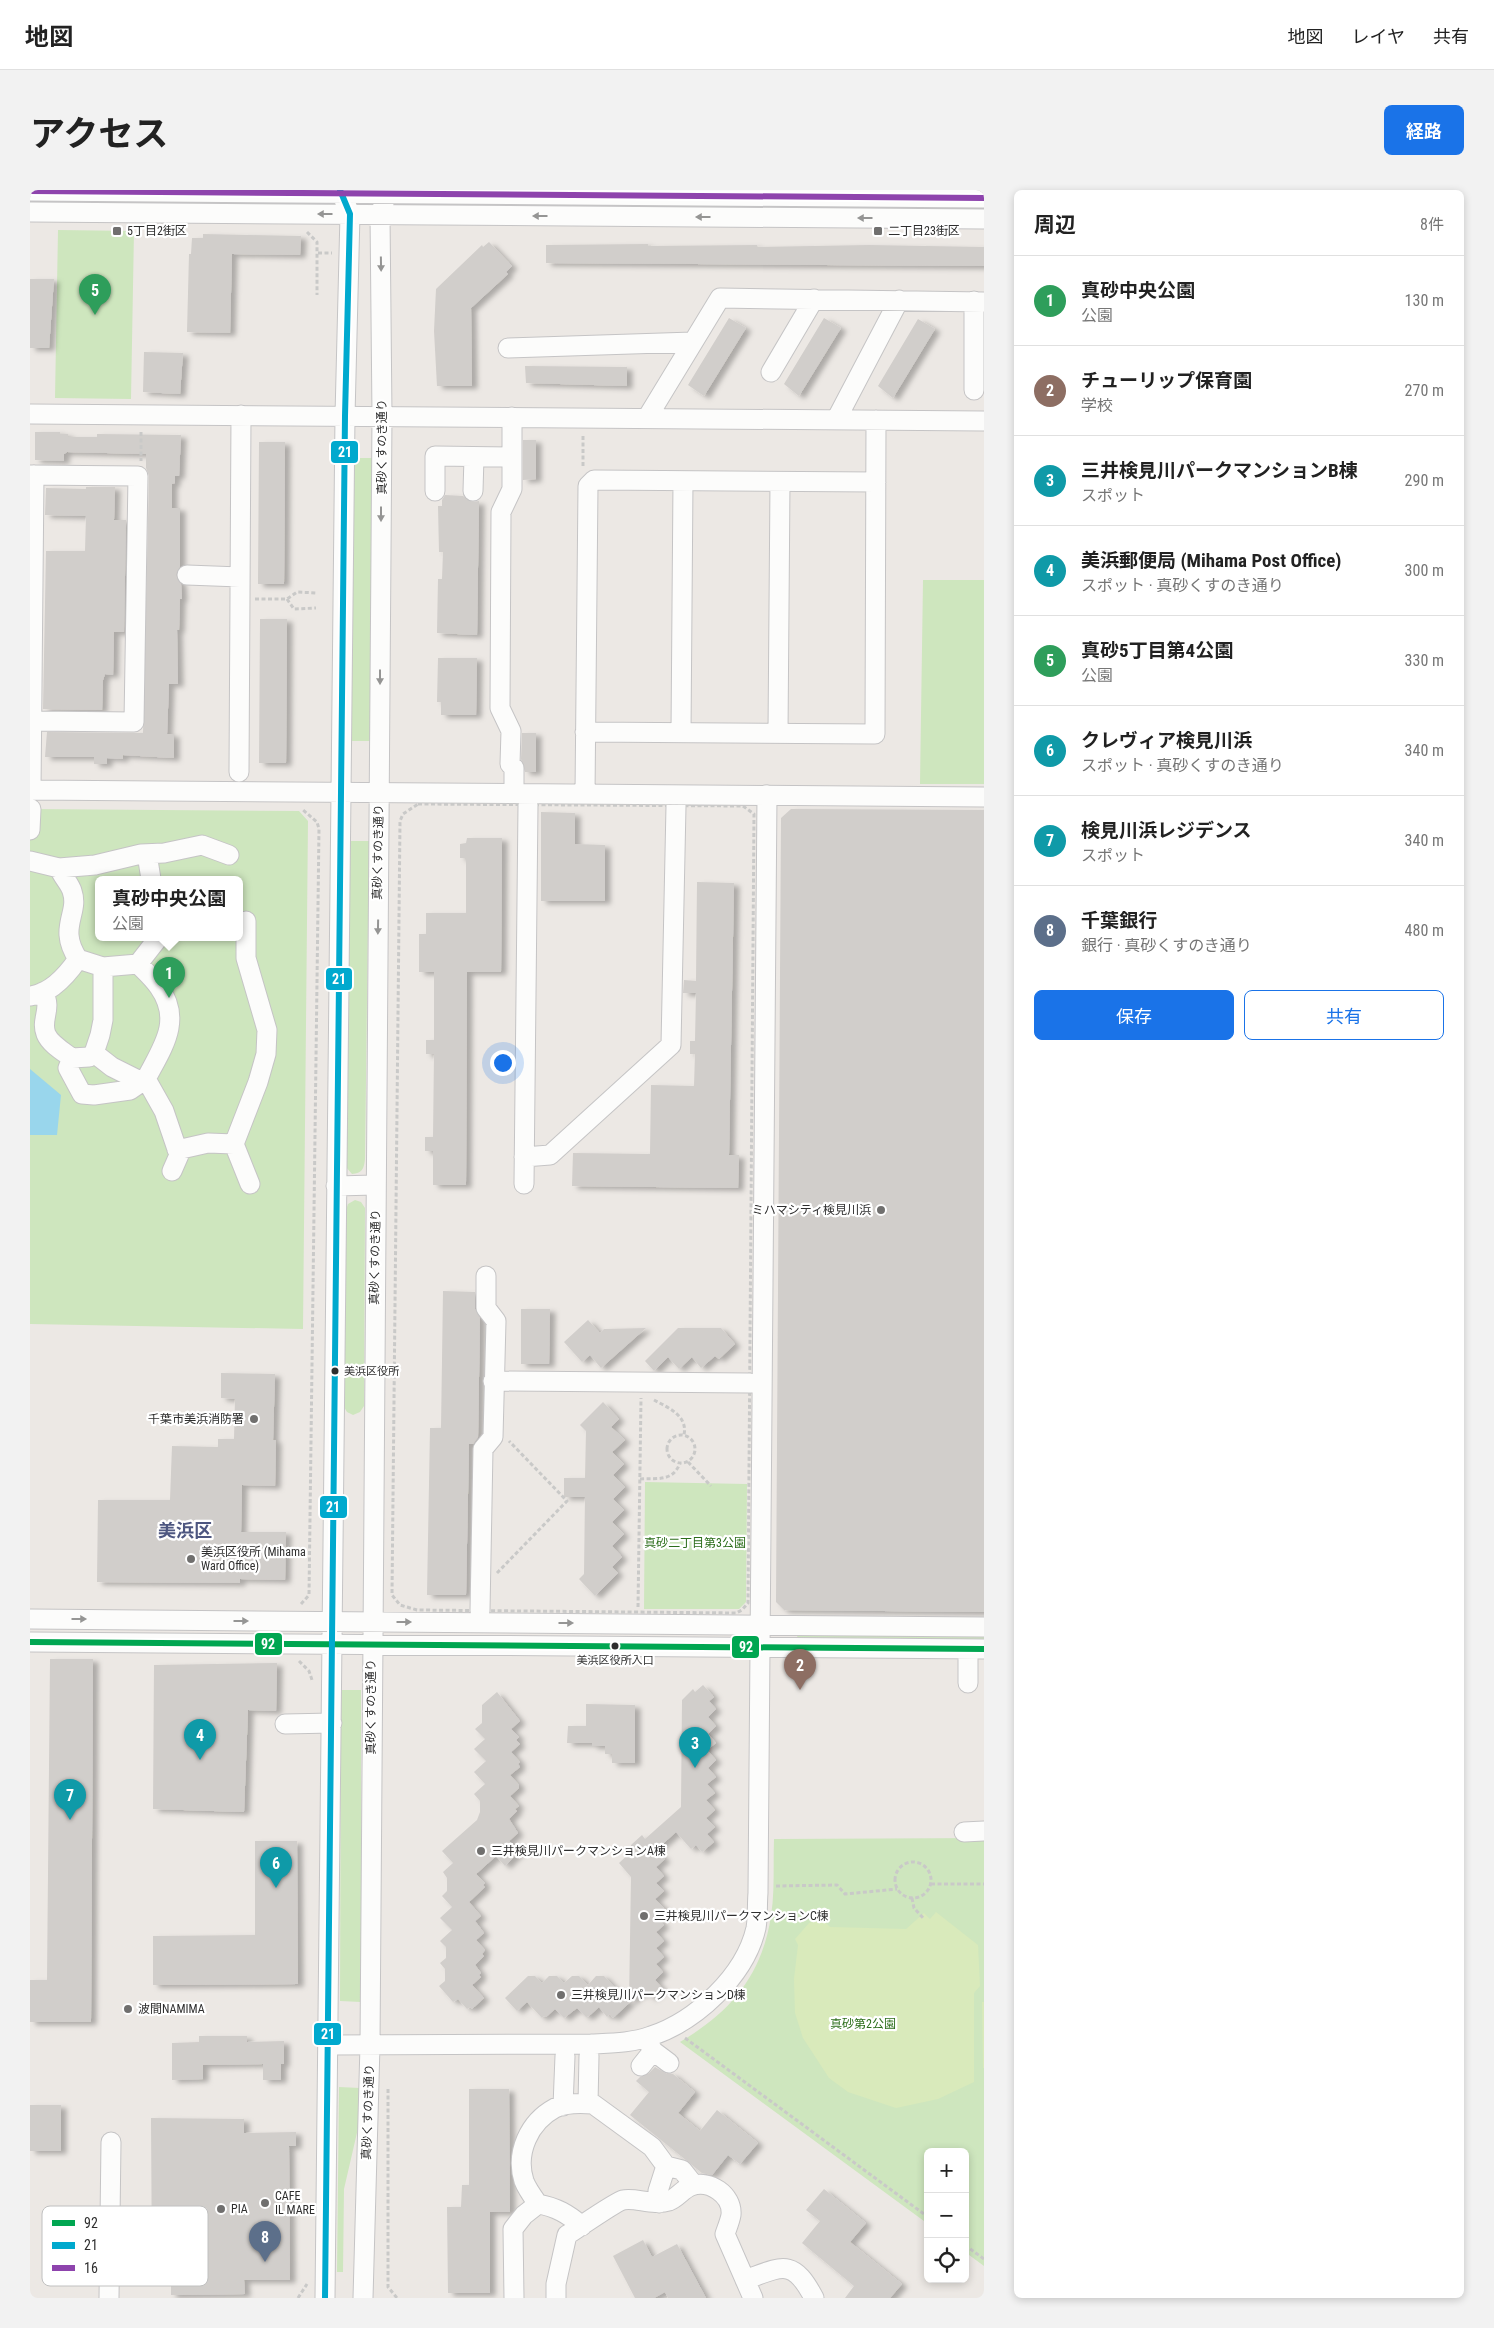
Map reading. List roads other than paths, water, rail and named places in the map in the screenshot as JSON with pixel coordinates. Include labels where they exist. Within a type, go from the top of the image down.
[{"type":"street","points":[[30,191],[772,193],[984,198]]},
{"type":"street","points":[[60,191],[60,212]]},
{"type":"street","points":[[325,2298],[330,2045],[340,792],[345,416],[350,214],[340,191]]},
{"type":"street","points":[[350,214],[367,191]]},
{"type":"street","points":[[367,191],[380,215]]},
{"type":"street","points":[[380,215],[388,192]]},
{"type":"street","points":[[772,193],[772,218]]},
{"type":"street","points":[[30,212],[984,219]]},
{"type":"street","name":"真砂くすのき通り","points":[[363,2298],[370,2045],[371,1644],[382,416],[380,215]]},
{"type":"street","points":[[647,418],[720,298],[979,302],[974,390]]},
{"type":"street","points":[[771,372],[814,299]]},
{"type":"street","points":[[836,420],[898,300]]},
{"type":"street","points":[[508,348],[693,342]]},
{"type":"street","points":[[30,414],[984,421]]},
{"type":"street","points":[[239,772],[241,415]]},
{"type":"street","points":[[512,417],[512,489],[501,512],[500,708],[511,731],[510,764],[514,768],[521,799],[524,1184]]},
{"type":"street","points":[[585,732],[875,734],[876,420]]},
{"type":"street","points":[[435,491],[435,456],[512,457]]},
{"type":"street","points":[[473,491],[474,457]]},
{"type":"street","points":[[32,721],[134,722],[138,476],[32,475],[31,790],[379,792],[521,799],[585,794],[984,797]]},
{"type":"street","points":[[585,794],[588,486],[590,483],[594,480],[876,482]]},
{"type":"street","points":[[681,733],[683,481]]},
{"type":"street","points":[[778,733],[780,482]]},
{"type":"street","points":[[186,575],[240,577]]},
{"type":"street","points":[[647,2052],[676,2026],[697,2012],[724,1987],[744,1957],[756,1928],[767,795]]},
{"type":"street","points":[[524,1157],[550,1155],[672,1045],[676,806]]},
{"type":"street","points":[[30,830],[31,809]]},
{"type":"street","points":[[30,861],[59,868],[95,865],[147,854],[164,854],[202,845],[229,855]]},
{"type":"street","points":[[147,854],[151,876]]},
{"type":"street","points":[[59,868],[63,879],[72,891],[73,906],[68,935],[72,950],[78,959],[103,966],[138,964],[156,941]]},
{"type":"street","points":[[246,921],[246,958],[265,1022],[267,1038],[266,1054],[258,1082],[234,1144],[250,1184]]},
{"type":"street","points":[[78,959],[52,988],[37,994],[49,1006],[45,1027],[47,1036],[72,1058],[89,1057],[94,1053],[103,1020],[103,966]]},
{"type":"street","points":[[72,1058],[68,1068],[82,1094],[94,1095],[130,1090],[143,1080],[168,1036],[171,1021],[160,988],[138,964]]},
{"type":"street","points":[[94,1053],[112,1067],[143,1080],[164,1111],[177,1150],[178,1162],[172,1171]]},
{"type":"street","points":[[177,1150],[208,1143],[234,1144]]},
{"type":"street","points":[[336,1186],[375,1185]]},
{"type":"street","points":[[486,1276],[486,1308],[496,1321],[493,1437],[482,1449],[488,1608]]},
{"type":"street","points":[[493,1381],[641,1390],[750,1383]]},
{"type":"street","points":[[30,1619],[984,1627]]},
{"type":"street","points":[[30,1642],[976,1649],[968,1682]]},
{"type":"street","points":[[285,1724],[332,1723]]},
{"type":"street","points":[[964,1832],[984,1831]]},
{"type":"street","points":[[330,2045],[591,2044],[625,2042],[669,2063]]},
{"type":"street","points":[[564,2106],[565,2056]]},
{"type":"street","points":[[588,2104],[589,2056]]},
{"type":"street","points":[[538,2204],[524,2181],[522,2152],[535,2124],[555,2108],[564,2106],[593,2104],[643,2139],[652,2147],[666,2166],[682,2170],[694,2185]]},
{"type":"street","points":[[110,2206],[111,2142]]},
{"type":"street","points":[[659,2203],[658,2191],[666,2166]]},
{"type":"street","points":[[556,2298],[556,2284],[567,2235],[623,2200],[659,2203],[670,2201],[694,2185],[710,2185],[718,2190],[728,2202],[731,2214],[725,2234],[753,2298]]},
{"type":"street","points":[[514,2298],[513,2229],[524,2215],[538,2204],[551,2206],[569,2215],[582,2226]]},
{"type":"street","points":[[746,2280],[777,2268],[786,2267],[805,2280],[814,2298]]},
{"type":"water","points":[[30,1069],[61,1095],[57,1135],[30,1135]]},
{"type":"place","name":"5丁目2街区","points":[[117,231]]},
{"type":"place","name":"二丁目23街区","points":[[878,231]]},
{"type":"place","name":"真砂5丁目第4公園","points":[[95,315]]},
{"type":"place","name":"真砂中央公園","points":[[169,998]]},
{"type":"place","name":"ミハマシティ検見川浜","points":[[881,1210]]},
{"type":"place","name":"美浜区役所","points":[[335,1371]]},
{"type":"place","name":"千葉市美浜消防署","points":[[254,1419]]},
{"type":"place","name":"美浜区役所 (Mihama Ward Office)","points":[[191,1559]]},
{"type":"place","name":"美浜区役所入口","points":[[615,1646]]},
{"type":"place","name":"チューリップ保育園","points":[[800,1690]]},
{"type":"place","name":"美浜郵便局 (Mihama Post Office)","points":[[200,1760]]},
{"type":"place","name":"三井検見川パークマンションB棟","points":[[695,1768]]},
{"type":"place","name":"検見川浜レジデンス","points":[[70,1820]]},
{"type":"place","name":"三井検見川パークマンションA棟","points":[[481,1851]]},
{"type":"place","name":"クレヴィア検見川浜","points":[[276,1888]]},
{"type":"place","name":"三井検見川パークマンションC棟","points":[[644,1916]]},
{"type":"place","name":"三井検見川パークマンションD棟","points":[[561,1995]]},
{"type":"place","name":"波間NAMIMA","points":[[128,2009]]},
{"type":"place","name":"CAFE IL MARE","points":[[265,2203]]},
{"type":"place","name":"PIA","points":[[221,2209]]},
{"type":"place","name":"千葉銀行","points":[[265,2262]]},
{"type":"district","name":"美浜区","points":[[185,1531]]},
{"type":"park label","name":"真砂二丁目第3公園","points":[[695,1543]]},
{"type":"park label","name":"真砂第2公園","points":[[863,2024]]}]
